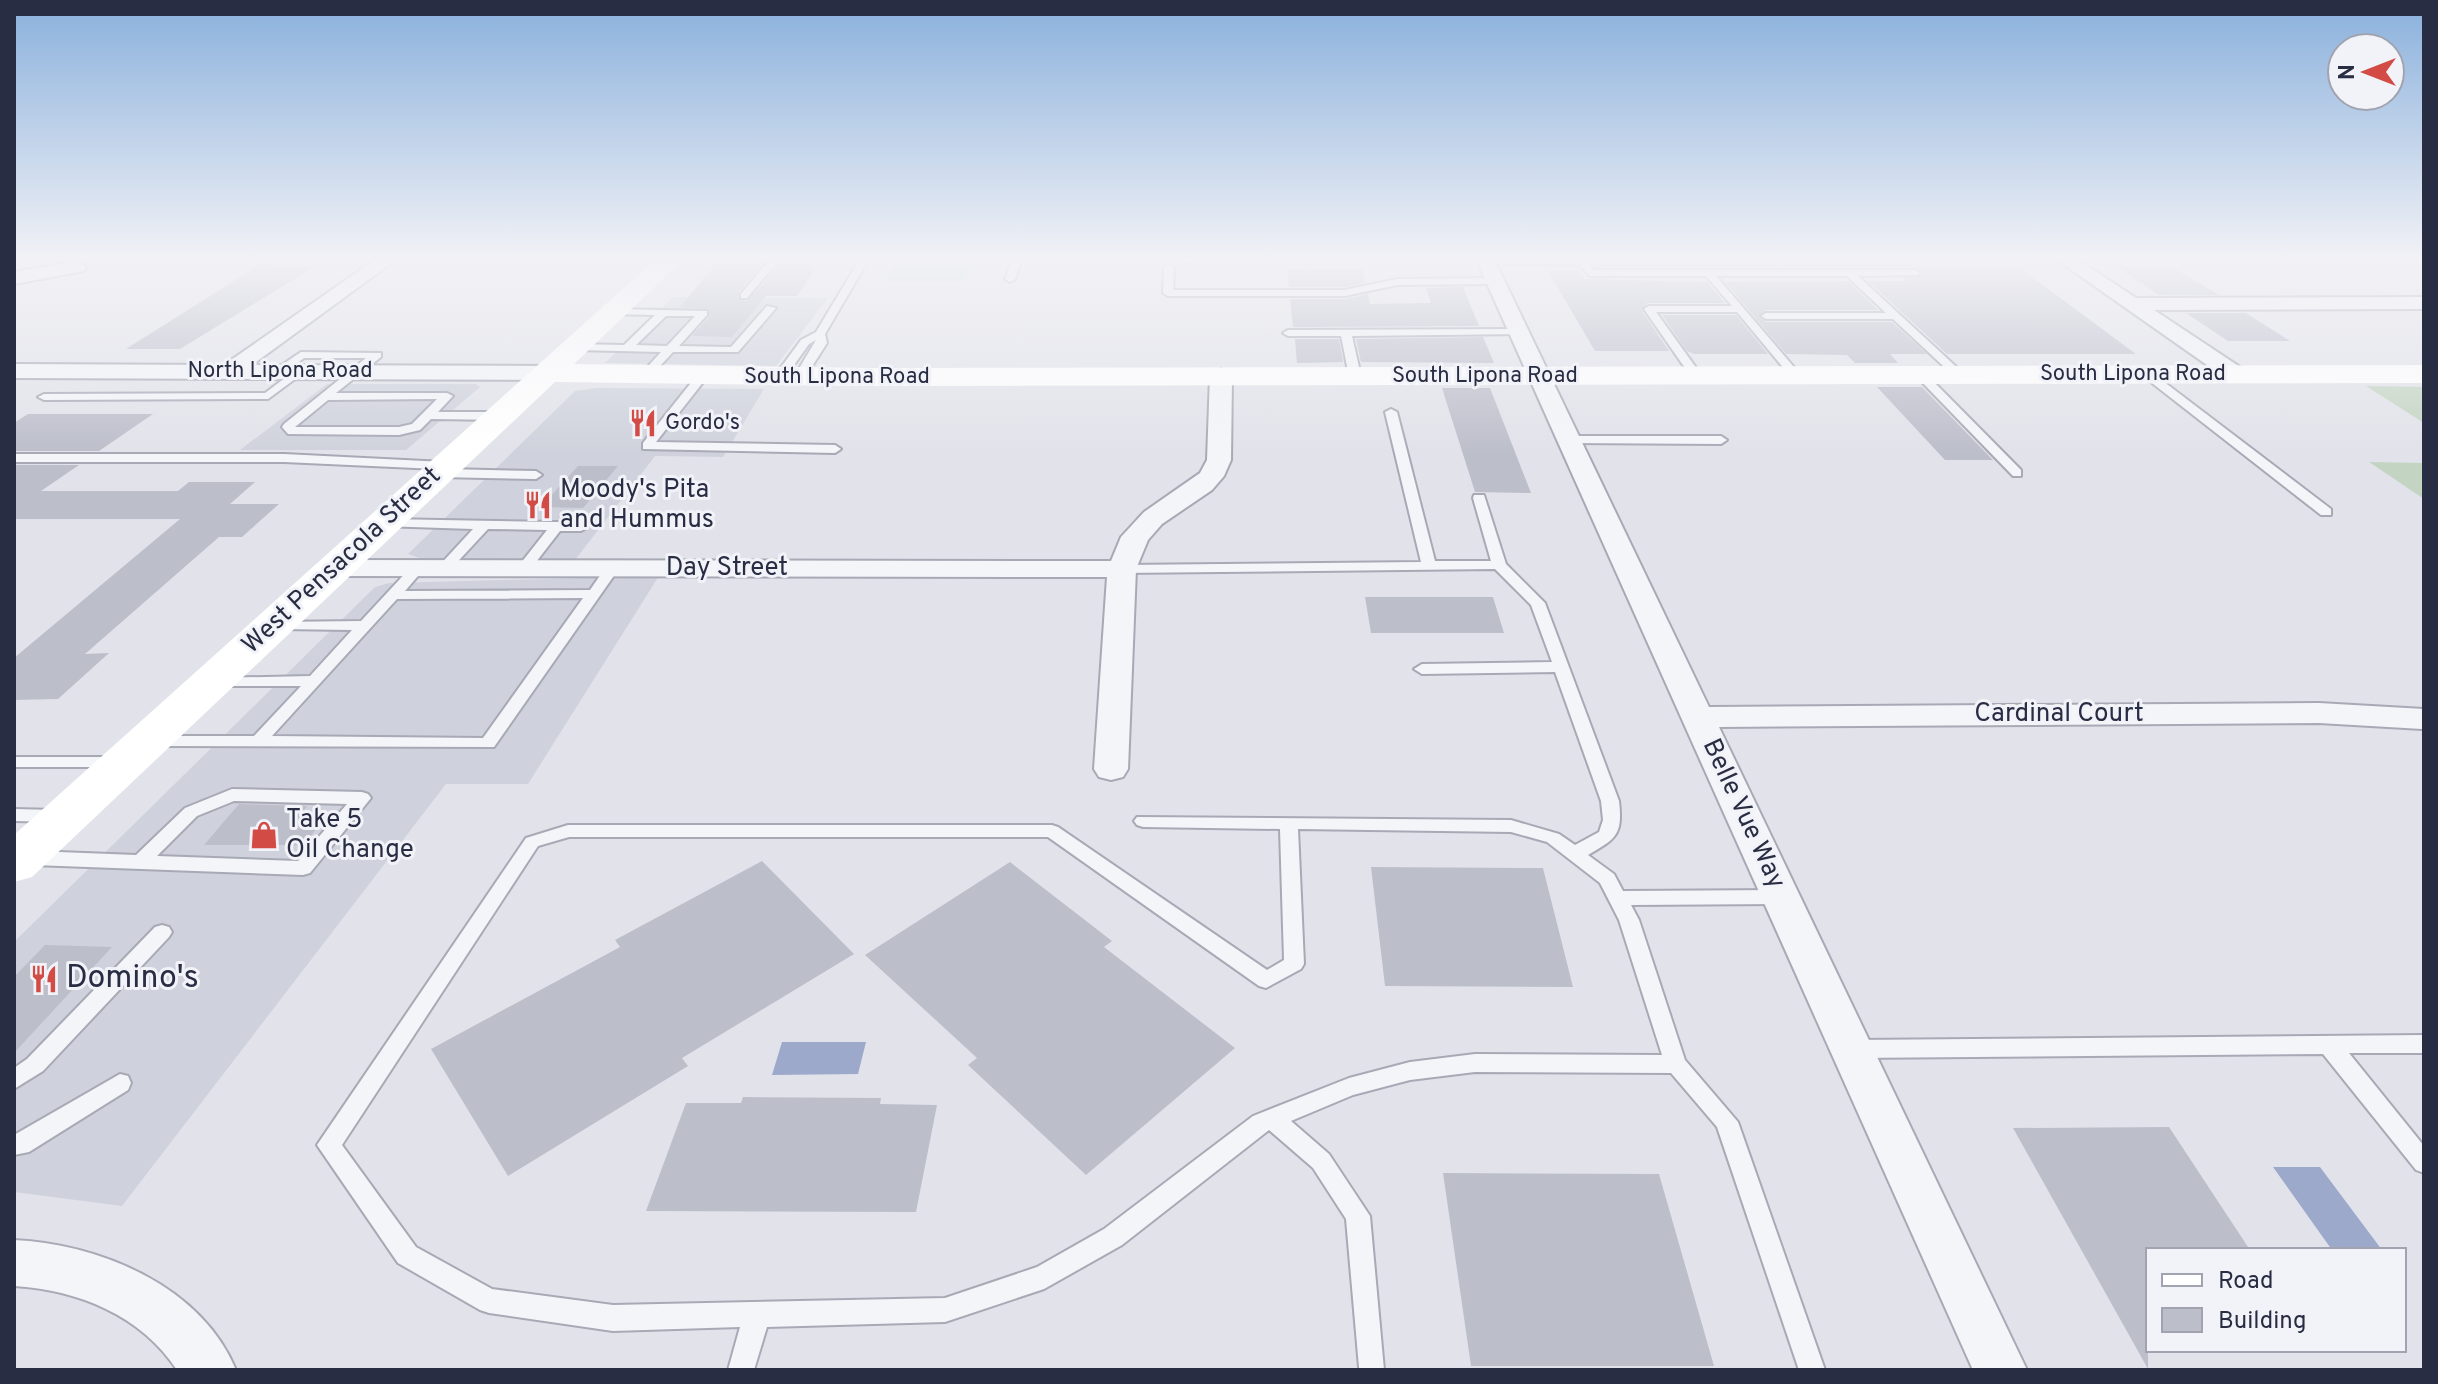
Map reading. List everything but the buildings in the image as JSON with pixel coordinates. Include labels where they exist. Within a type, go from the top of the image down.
[{"type":"street","points":[[230,371],[297,324]]},
{"type":"street","name":"West Pensacola Street","points":[[16,845],[66,816],[601,324]]},
{"type":"street","name":"Belle Vue Way","points":[[1515,324],[2000,1370]]},
{"type":"street","points":[[2160,324],[2235,374]]},
{"type":"street","name":"South Lipona Road","points":[[547,373],[702,376],[799,364],[1221,376],[2424,374]]},
{"type":"street","name":"North Lipona Road","points":[[14,371],[547,373]]},
{"type":"street","points":[[1111,769],[1122,569],[1135,537],[1153,518],[1211,476],[1219,460],[1221,376]]},
{"type":"street","name":"Day Street","points":[[333,568],[1122,569]]},
{"type":"street","name":"Cardinal Court","points":[[1697,717],[2319,713],[2422,719]]},
{"type":"street","points":[[14,1263],[30,1263],[85,1275],[130,1292],[181,1332],[209,1370]]},
{"type":"lane","points":[[627,348],[652,324]]},
{"type":"lane","points":[[645,376],[693,324]]},
{"type":"lane","points":[[575,347],[734,350],[757,324]]},
{"type":"lane","points":[[799,364],[805,342],[820,334],[826,324]]},
{"type":"lane","points":[[1659,324],[1696,376]]},
{"type":"lane","points":[[1751,324],[1795,375]]},
{"type":"lane","points":[[1904,324],[1959,375]]},
{"type":"lane","points":[[1288,333],[1519,332]]},
{"type":"lane","points":[[1346,333],[1355,376]]},
{"type":"lane","points":[[799,364],[822,343],[820,334]]},
{"type":"lane","points":[[44,397],[268,396],[291,371]]},
{"type":"lane","points":[[325,397],[447,396],[416,427],[399,431],[292,431],[288,427],[325,397],[358,371]]},
{"type":"lane","points":[[2147,374],[2326,512]]},
{"type":"lane","points":[[1921,375],[2017,473]]},
{"type":"lane","points":[[702,376],[647,446],[835,449]]},
{"type":"lane","points":[[1391,412],[1429,566]]},
{"type":"lane","points":[[428,415],[500,416]]},
{"type":"lane","points":[[1569,440],[1721,440]]},
{"type":"lane","points":[[14,458],[284,458],[536,475]]},
{"type":"lane","points":[[1479,498],[1499,565],[1538,603],[1610,801],[1612,820],[1607,836],[1574,854]]},
{"type":"lane","points":[[382,523],[581,527]]},
{"type":"lane","points":[[258,742],[392,595],[484,525]]},
{"type":"lane","points":[[524,568],[557,526]]},
{"type":"lane","points":[[1122,569],[1499,565]]},
{"type":"lane","points":[[14,762],[258,742],[488,743],[613,567]]},
{"type":"lane","points":[[392,595],[594,594]]},
{"type":"lane","points":[[272,625],[364,626]]},
{"type":"lane","points":[[1422,669],[1562,667]]},
{"type":"lane","points":[[212,681],[313,681]]},
{"type":"lane","points":[[16,845],[140,862],[303,868],[362,798],[232,795],[191,812],[140,862]]},
{"type":"lane","points":[[1143,821],[1511,826],[1553,838],[1607,879],[1629,920],[1676,1064],[1727,1122],[1812,1370]]},
{"type":"lane","points":[[1289,823],[1294,964],[1266,980],[1052,831],[568,831],[532,842],[329,1145],[407,1255],[489,1301],[613,1318],[945,1310],[1044,1277],[1113,1237],[1261,1123],[1349,1087],[1410,1071],[1475,1063],[1676,1064]]},
{"type":"lane","points":[[1617,898],[1781,897]]},
{"type":"lane","points":[[14,1080],[35,1065],[162,932]]},
{"type":"lane","points":[[1852,1049],[2424,1044]]},
{"type":"lane","points":[[2329,1045],[2424,1163]]},
{"type":"lane","points":[[14,1145],[21,1145],[120,1083]]},
{"type":"lane","points":[[1272,1118],[1321,1161],[1358,1216],[1372,1367]]},
{"type":"lane","points":[[741,1370],[757,1315]]},
{"type":"shaded area","points":[[646,324],[808,324],[776,366],[605,363]]},
{"type":"shaded area","points":[[327,384],[476,384],[480,387],[406,450],[240,450]]},
{"type":"shaded area","points":[[596,388],[764,389],[723,457],[655,456],[575,560],[422,559],[408,554],[575,391]]},
{"type":"shaded area","points":[[659,576],[528,784],[446,784],[122,1206],[14,1192],[14,942],[375,587],[389,583]]},
{"type":"green space","points":[[2366,386],[2424,387],[2424,423]]},
{"type":"green space","points":[[2369,462],[2424,463],[2424,499]]},
{"type":"water","points":[[782,1042],[866,1042],[858,1074],[772,1075]]},
{"type":"water","points":[[2273,1167],[2320,1167],[2381,1248],[2331,1248]]},
{"type":"place","name":"Gordo's","points":[[643,423]]},
{"type":"place","name":"Moody's Pita and Hummus","points":[[538,505]]},
{"type":"place","name":"Take 5 Oil Change","points":[[264,835]]},
{"type":"place","name":"Domino's","points":[[44,979]]}]
